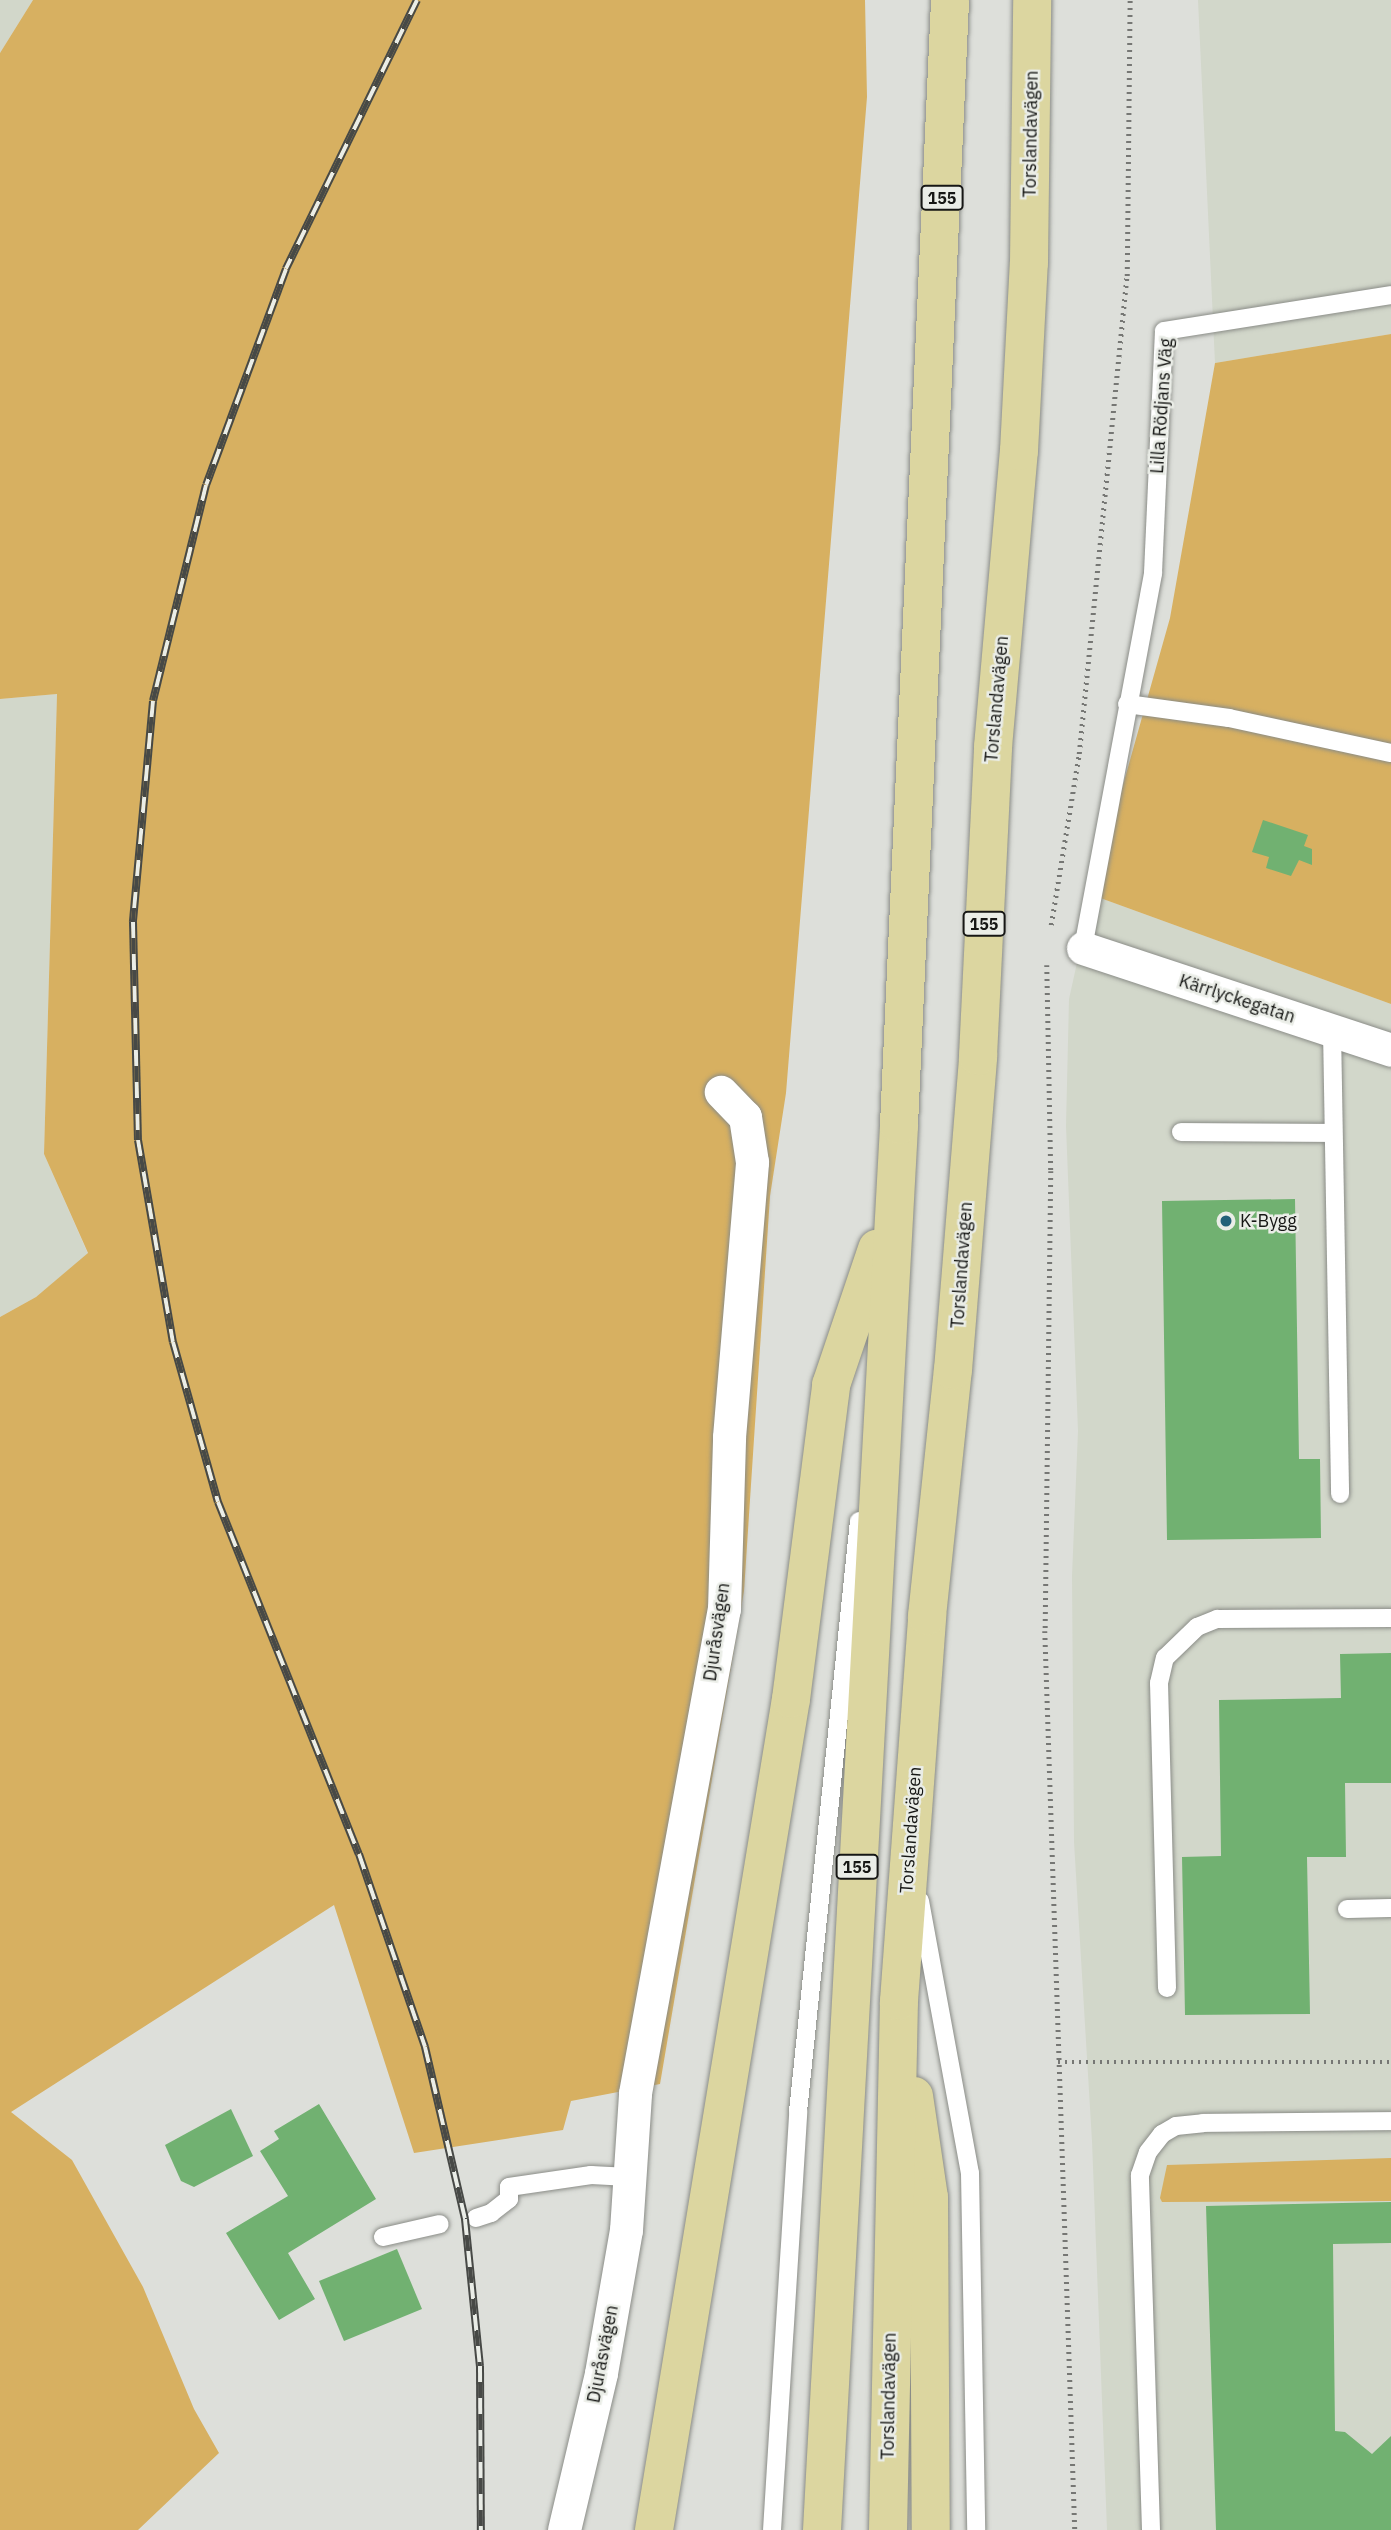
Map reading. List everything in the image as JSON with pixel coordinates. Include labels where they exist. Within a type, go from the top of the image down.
[{"type":"main road","name":"155","points":[[822,2530],[892,1204],[899,1125],[950,0]]},
{"type":"main road","name":"Torslandavägen","points":[[888,2530],[899,2001],[978,1056],[992,747],[1019,451],[1029,262],[1032,0]]},
{"type":"main road","points":[[654,2530],[791,1699],[831,1385],[892,1204]]},
{"type":"main road","points":[[899,2001],[929,2197],[931,2530]]},
{"type":"street","name":"Kärrlyckegatan","points":[[1083,948],[1391,1050]]},
{"type":"street","name":"Djuråsvägen","points":[[564,2530],[601,2373],[626,2230],[635,2093],[724,1609],[729,1437],[752,1162],[745,1117],[721,1092]]},
{"type":"lane","name":"Lilla Rödjans Väg","points":[[1083,948],[1153,573],[1164,331],[1391,295]]},
{"type":"lane","points":[[1127,704],[1229,718],[1391,753]]},
{"type":"lane","points":[[1332,1030],[1340,1494]]},
{"type":"lane","points":[[1181,1132],[1333,1133]]},
{"type":"lane","points":[[772,2530],[798,2112],[892,1204]]},
{"type":"lane","points":[[1167,1988],[1159,1683],[1165,1658],[1196,1627],[1217,1619],[1391,1618]]},
{"type":"lane","points":[[910,1846],[970,2173],[976,2530]]},
{"type":"lane","points":[[1348,1909],[1391,1908]]},
{"type":"lane","points":[[1151,2530],[1139,2175],[1148,2152],[1176,2126],[1391,2120]]},
{"type":"lane","points":[[476,2218],[491,2213],[509,2199],[509,2187],[590,2175],[629,2176]]},
{"type":"lane","points":[[383,2237],[440,2224]]},
{"type":"path","points":[[1049,938],[1079,754],[1125,303],[1130,0]]},
{"type":"path","points":[[1047,960],[1051,1171],[1045,1632],[1075,2530]]},
{"type":"path","points":[[1058,2062],[1391,2062]]},
{"type":"shaded area","points":[[0,0],[33,0],[0,53]]},
{"type":"shaded area","points":[[33,0],[865,0],[867,97],[786,1093],[770,1196],[744,1591],[660,2084],[571,2101],[563,2130],[414,2153],[334,1905],[11,2112],[72,2160],[143,2287],[194,2409],[219,2453],[138,2530],[0,2530],[0,1317],[36,1297],[88,1253],[44,1154],[57,694],[0,699],[0,53]]},
{"type":"shaded area","points":[[1198,0],[1391,0],[1391,334],[1215,363]]},
{"type":"shaded area","points":[[1391,334],[1391,1004],[1092,895],[1170,618],[1215,363]]},
{"type":"shaded area","points":[[57,694],[44,1154],[88,1254],[36,1297],[0,1317],[0,699]]},
{"type":"shaded area","points":[[1092,895],[1391,1004],[1391,2530],[1107,2530],[1092,2141],[1074,1842],[1072,1576],[1078,1431],[1066,1126],[1069,999]]},
{"type":"shaded area","points":[[1391,2158],[1391,2201],[1162,2202],[1160,2198],[1167,2165]]},
{"type":"building","points":[[1263,820],[1308,835],[1304,846],[1312,849],[1312,865],[1299,860],[1291,876],[1266,868],[1269,857],[1252,852]]},
{"type":"building","points":[[1295,1199],[1299,1459],[1320,1459],[1321,1538],[1167,1540],[1162,1201]]},
{"type":"building","points":[[1391,1653],[1391,1783],[1345,1783],[1346,1857],[1307,1857],[1310,2014],[1185,2015],[1182,1857],[1221,1856],[1219,1700],[1341,1698],[1340,1654]]},
{"type":"building","points":[[319,2104],[376,2199],[288,2253],[315,2299],[279,2320],[226,2233],[288,2196],[260,2151],[279,2139],[274,2131]]},
{"type":"building","points":[[231,2109],[253,2156],[194,2187],[181,2181],[165,2145]]},
{"type":"building","points":[[1391,2202],[1391,2243],[1333,2244],[1335,2431],[1345,2432],[1372,2454],[1391,2436],[1391,2530],[1216,2530],[1206,2206]]},
{"type":"building","points":[[397,2249],[422,2309],[344,2341],[319,2281]]},
{"type":"railway","points":[[417,0],[286,269],[206,485],[153,701],[133,922],[138,1140],[173,1342],[218,1502],[359,1854],[425,2047],[465,2219],[480,2366],[481,2530]]},
{"type":"place","name":"K-Bygg","points":[[1226,1221]]}]
